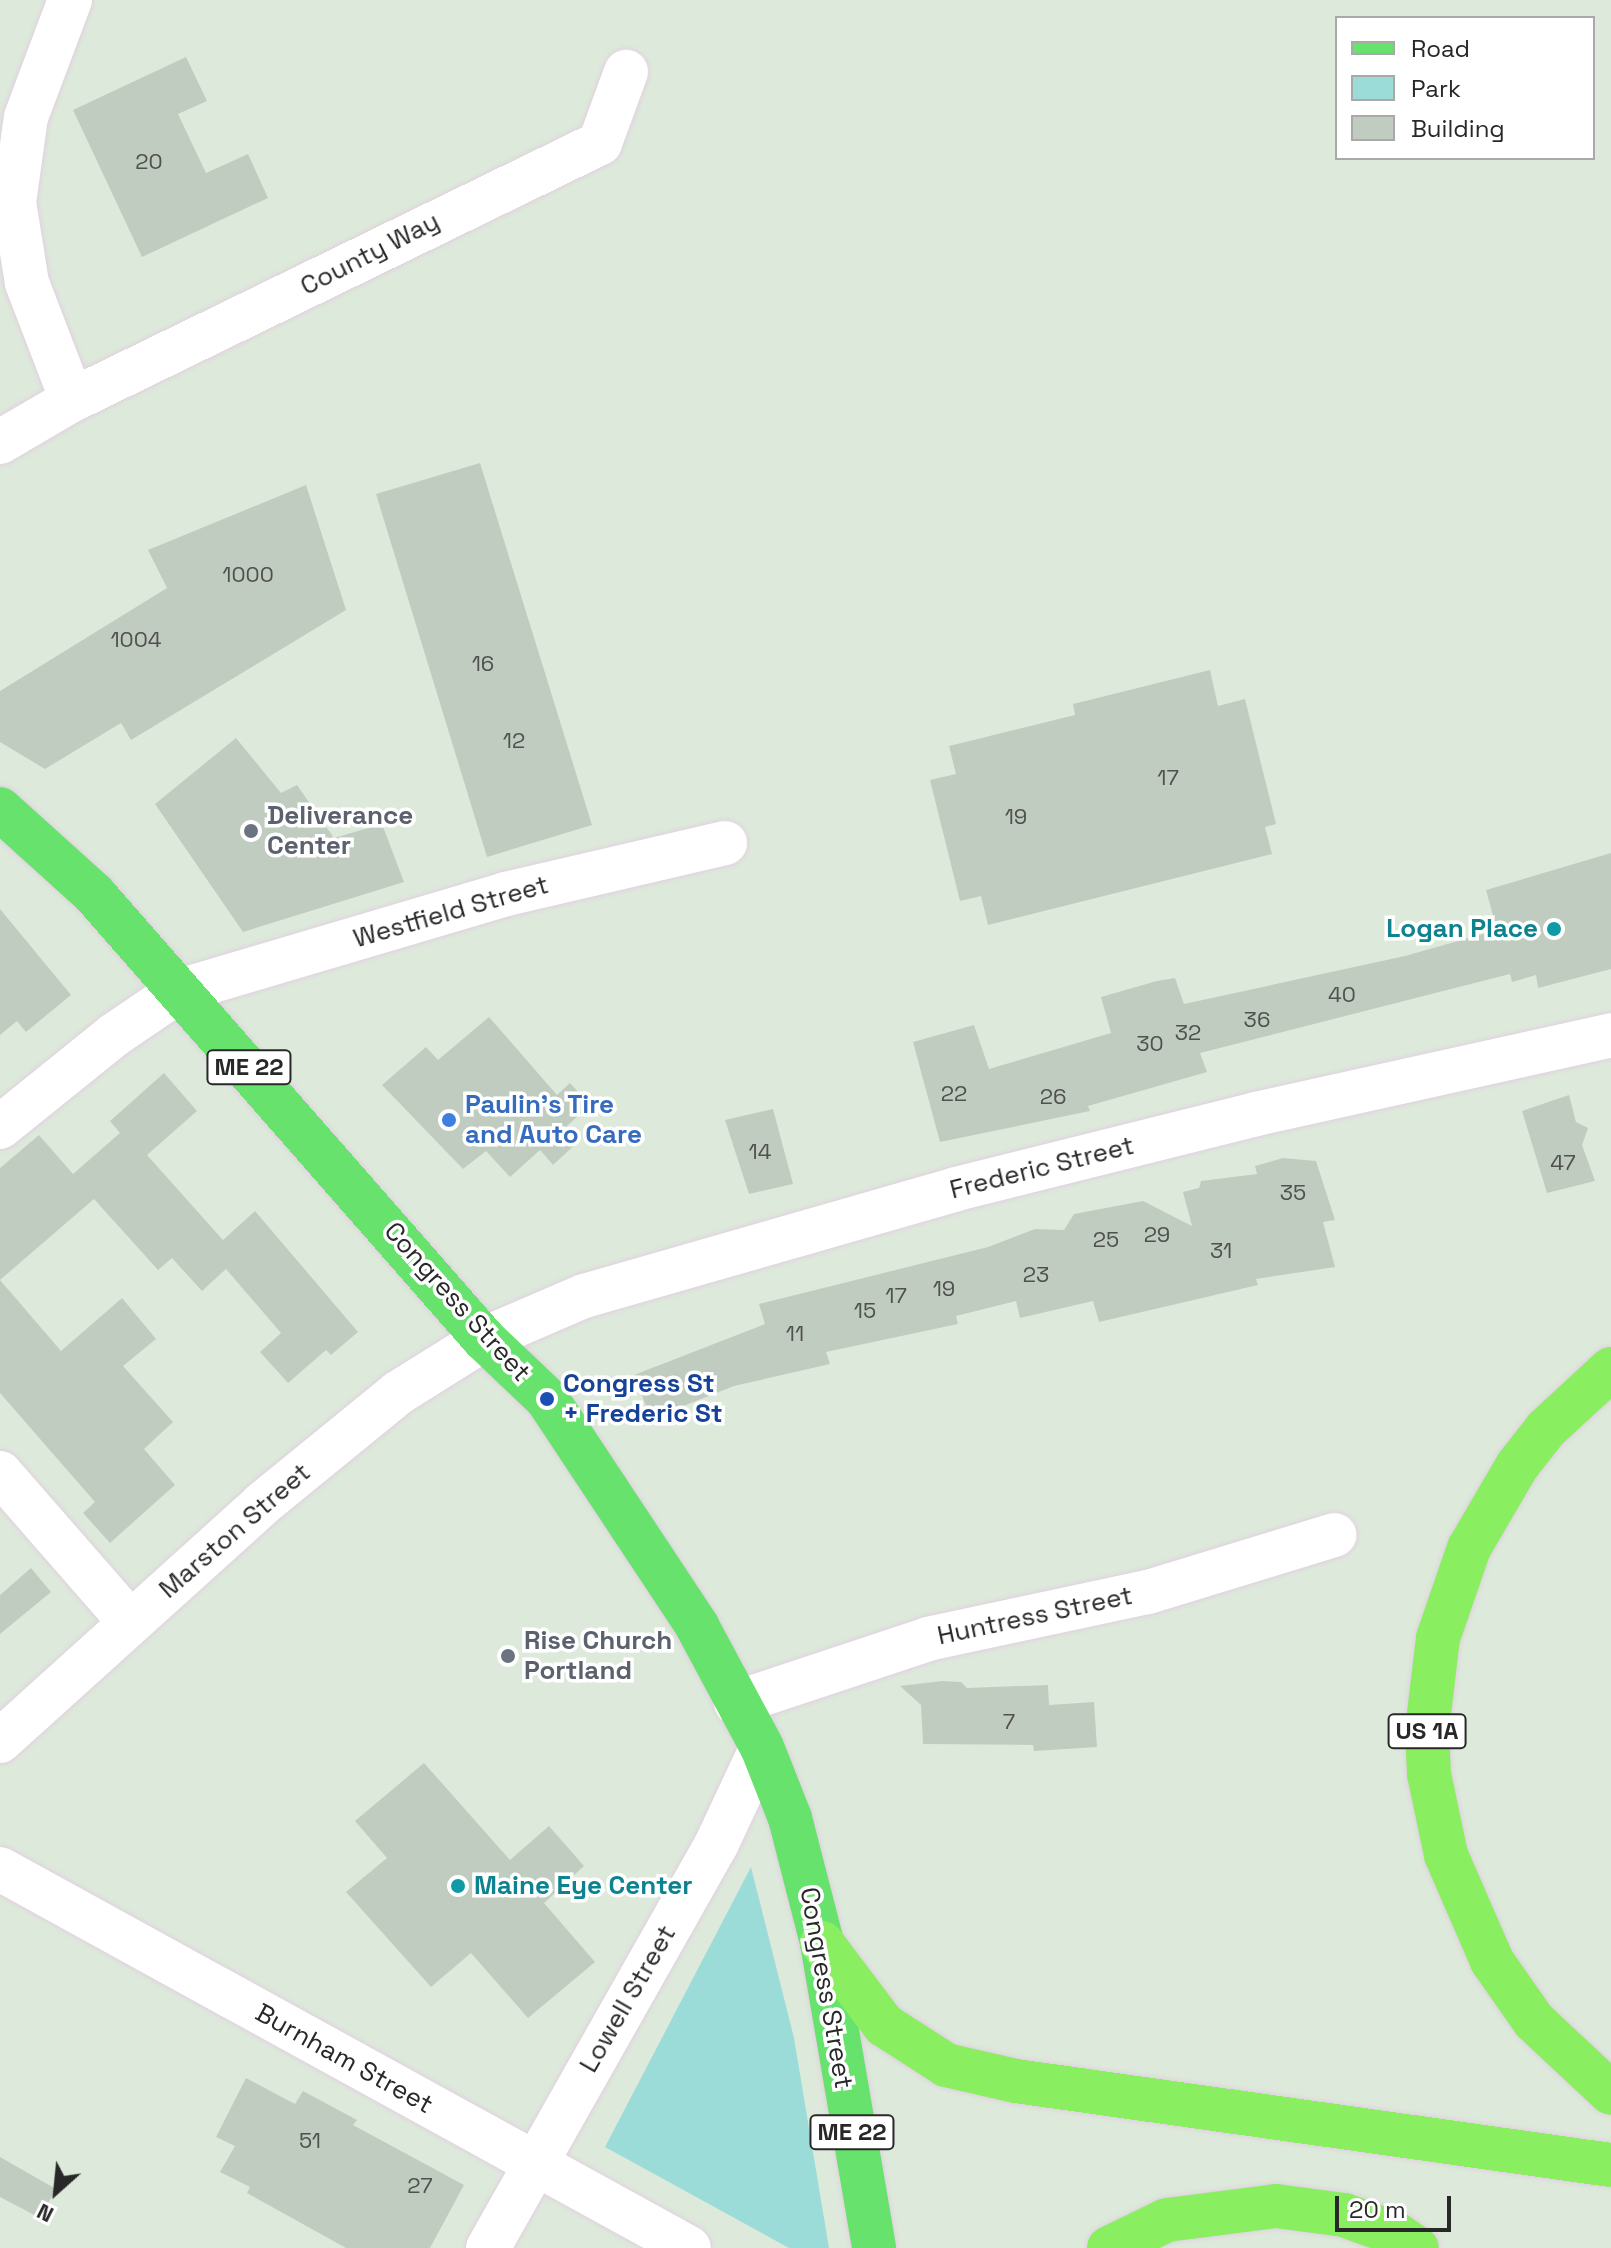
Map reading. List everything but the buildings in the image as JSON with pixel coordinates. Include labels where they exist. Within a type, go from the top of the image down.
[{"type":"highway","name":"US 1A","points":[[1611,1369],[1526,1454],[1469,1548],[1438,1638],[1427,1730],[1429,1774],[1446,1855],[1492,1961],[1542,2030],[1611,2093]]},
{"type":"highway","points":[[822,1943],[884,2025],[946,2065],[1016,2081],[1611,2165]]},
{"type":"highway","points":[[1109,2248],[1167,2220],[1276,2206],[1344,2215],[1396,2234],[1417,2248]]},
{"type":"main road","name":"Congress Street","points":[[0,809],[94,894],[484,1339],[547,1399],[697,1626],[762,1747],[790,1818],[822,1943],[874,2248]]},
{"type":"street","points":[[70,0],[26,117],[14,202],[27,283],[72,400]]},
{"type":"street","name":"County Way","points":[[0,442],[72,400],[600,143],[626,83],[626,72]]},
{"type":"street","name":"Westfield Street","points":[[0,1127],[114,1035],[179,991],[506,894],[725,843]]},
{"type":"street","name":"Frederic Street","points":[[484,1339],[584,1296],[956,1189],[1256,1114],[1611,1035]]},
{"type":"street","name":"Marston Street","points":[[0,1741],[262,1504],[398,1393],[484,1339]]},
{"type":"street","points":[[0,1473],[130,1622]]},
{"type":"street","name":"Huntress Street","points":[[736,1703],[928,1639],[1148,1592],[1335,1535]]},
{"type":"street","name":"Lowell Street","points":[[488,2248],[717,1843],[762,1747]]},
{"type":"street","name":"Burnham Street","points":[[0,1869],[689,2248]]},
{"type":"green space","points":[[751,1867],[794,2038],[829,2248],[789,2248],[605,2147]]},
{"type":"place","name":"Deliverance Center","points":[[251,831]]},
{"type":"place","name":"Logan Place","points":[[1554,929]]},
{"type":"place","name":"Paulin's Tire and Auto Care","points":[[449,1120]]},
{"type":"place","name":"Congress St + Frederic St","points":[[547,1399]]},
{"type":"place","name":"Rise Church Portland","points":[[508,1656]]},
{"type":"place","name":"Maine Eye Center","points":[[458,1886]]}]
